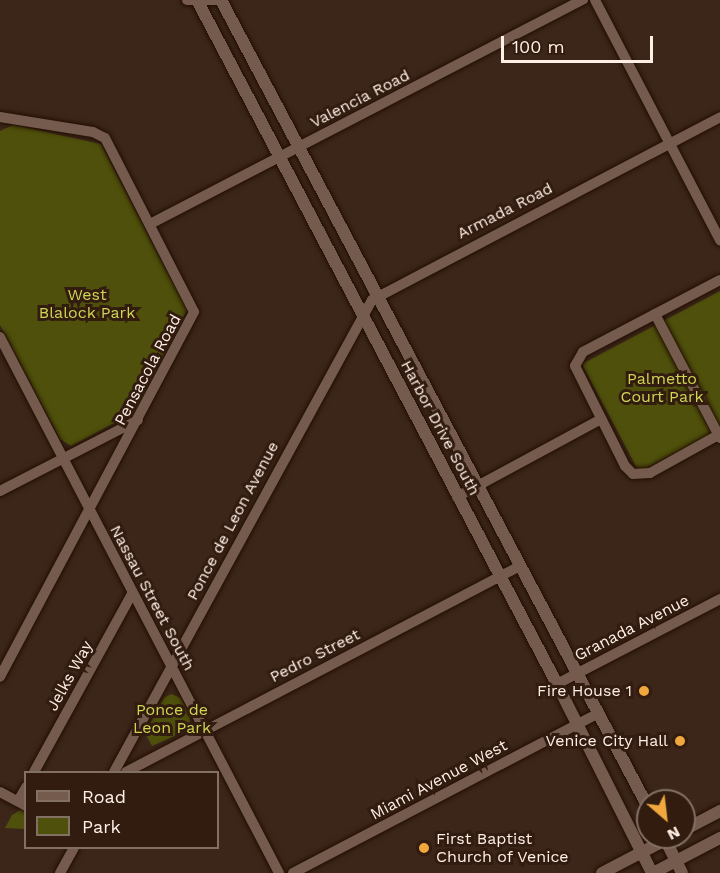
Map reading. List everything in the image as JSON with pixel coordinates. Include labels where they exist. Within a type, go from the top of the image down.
[{"type":"street","points":[[194,1],[220,0]]},
{"type":"street","name":"Harbor Drive South","points":[[220,0],[639,789]]},
{"type":"street","name":"Valencia Road","points":[[150,224],[583,0]]},
{"type":"street","points":[[595,0],[720,240]]},
{"type":"street","name":"Harbor Drive South","points":[[194,1],[501,576],[652,873]]},
{"type":"street","name":"Armada Road","points":[[362,315],[377,296],[720,117]]},
{"type":"street","name":"Pensacola Road","points":[[0,677],[90,512],[194,312],[150,224],[101,135],[2,119]]},
{"type":"street","points":[[655,314],[719,436],[638,476],[628,471],[578,377],[575,366],[580,354],[655,314],[720,280]]},
{"type":"street","name":"Ponce de Leon Avenue","points":[[115,771],[362,315]]},
{"type":"street","name":"Nassau Street South","points":[[0,337],[279,873]]},
{"type":"street","points":[[457,497],[601,419]]},
{"type":"street","points":[[0,491],[138,420]]},
{"type":"street","name":"Pedro Street","points":[[128,771],[520,566]]},
{"type":"street","name":"Jelks Way","points":[[35,771],[132,594]]},
{"type":"street","name":"Granada Avenue","points":[[557,684],[720,599]]},
{"type":"street","name":"Miami Avenue West","points":[[292,873],[599,713]]},
{"type":"street","points":[[0,792],[22,804]]},
{"type":"street","points":[[696,824],[720,811]]},
{"type":"street","points":[[652,873],[720,838]]},
{"type":"street","points":[[60,873],[73,849]]},
{"type":"street","points":[[602,873],[648,849]]},
{"type":"street","points":[[671,849],[682,873]]},
{"type":"green space","name":"West Blalock Park","points":[[13,125],[101,144],[187,310],[135,412],[71,446],[60,439],[0,325],[0,131]]},
{"type":"green space","name":"Palmetto Court Park","points":[[720,291],[720,429],[639,472],[582,364]]},
{"type":"green space","name":"Ponce de Leon Park","points":[[171,694],[181,698],[190,716],[190,729],[152,746],[145,733],[164,698]]},
{"type":"green space","points":[[22,809],[24,810],[24,829],[5,828],[12,815]]},
{"type":"place","name":"Fire House 1","points":[[644,691]]},
{"type":"place","name":"Venice City Hall","points":[[680,741]]},
{"type":"place","name":"First Baptist Church of Venice","points":[[424,848]]}]
